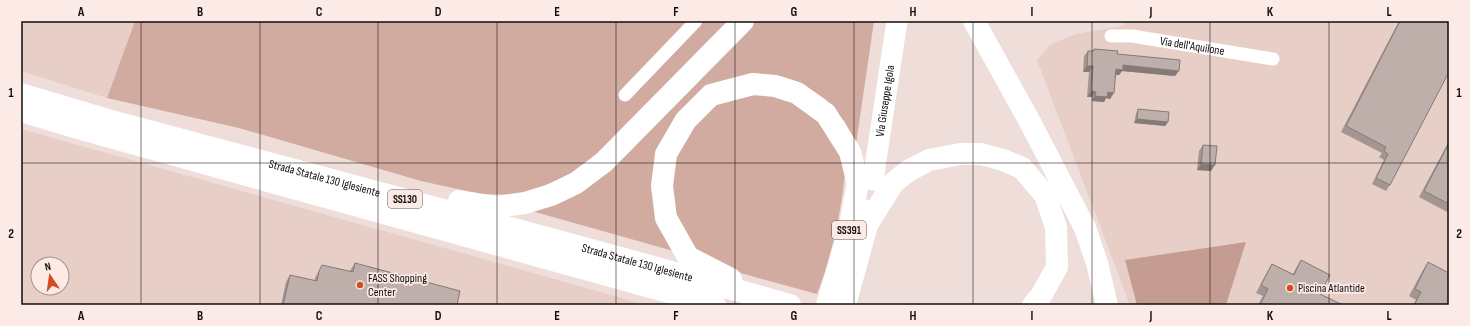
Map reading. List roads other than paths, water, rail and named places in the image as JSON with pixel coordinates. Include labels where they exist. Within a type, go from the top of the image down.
[{"type":"highway","points":[[360,187],[385,183],[469,203],[496,207],[526,203],[551,195],[576,183],[604,162],[743,21]]},
{"type":"highway","points":[[974,21],[1030,122],[1085,228],[1097,263],[1107,305]]},
{"type":"highway","points":[[781,303],[688,257],[666,218],[662,186],[666,154],[686,120],[712,95],[753,84],[775,86],[797,93],[826,114],[850,152],[863,180]]},
{"type":"highway","name":"Strada Statale 130 Iglesiente","points":[[21,94],[108,120],[592,250],[781,303]]},
{"type":"highway","name":"Strada Statale 130 Iglesiente","points":[[21,111],[82,130],[715,305]]},
{"type":"highway","points":[[867,225],[893,183],[908,171],[929,160],[960,154],[981,154],[1003,160],[1022,168],[1045,195],[1056,227],[1057,267],[1041,296],[1033,305]]},
{"type":"highway","name":"SS391","points":[[827,305],[844,278],[867,225],[863,180]]},
{"type":"highway","name":"SS391","points":[[845,305],[844,278],[849,231],[863,180]]},
{"type":"highway","points":[[667,292],[692,305]]},
{"type":"main road","name":"Via Giuseppe Igola","points":[[863,180],[882,21]]},
{"type":"main road","name":"Via Giuseppe Igola","points":[[863,180],[897,21]]},
{"type":"street","points":[[625,95],[696,21]]},
{"type":"street","name":"Via dell'Aquilone","points":[[1111,36],[1132,36],[1273,59]]},
{"type":"place","name":"FASS Shopping Center","points":[[360,285]]},
{"type":"place","name":"Piscina Atlantide","points":[[1290,288]]}]
